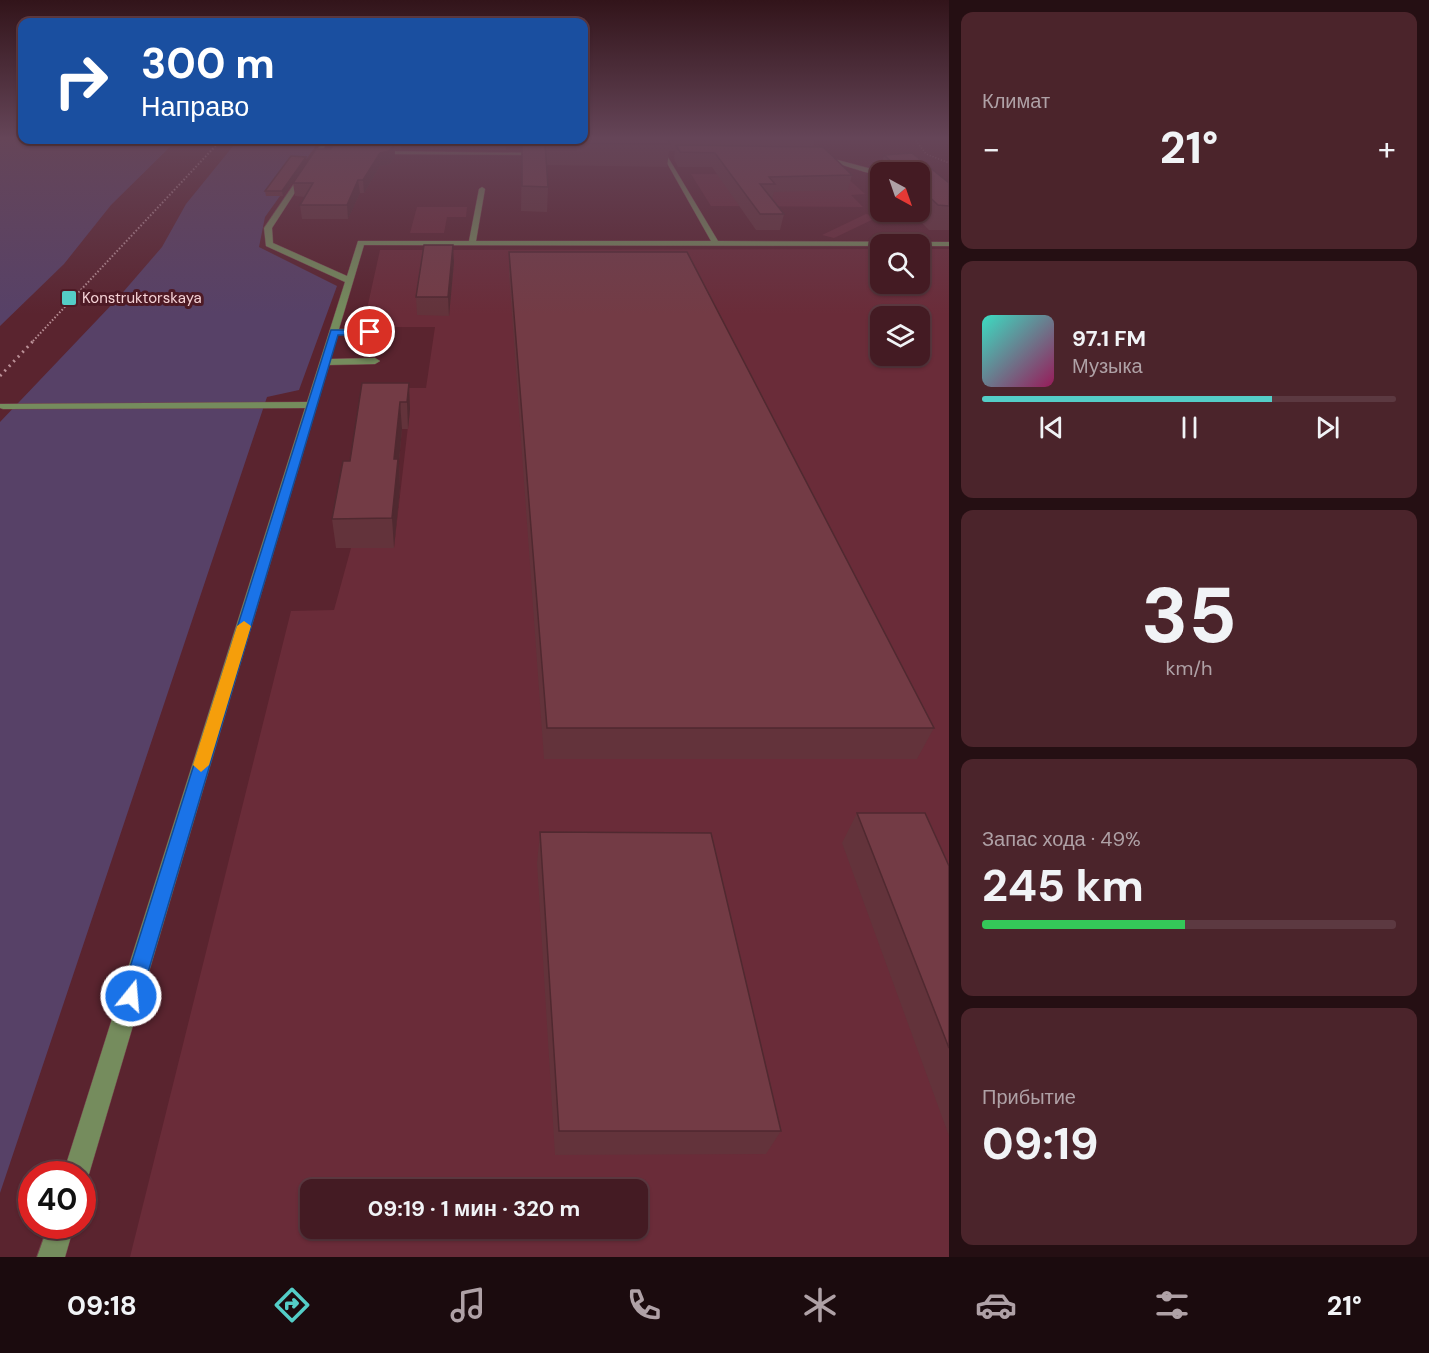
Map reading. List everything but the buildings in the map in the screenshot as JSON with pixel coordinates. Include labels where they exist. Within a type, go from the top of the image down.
[{"type":"street","points":[[289,197],[268,228],[269,244],[350,281]]},
{"type":"street","points":[[472,243],[481,197]]},
{"type":"street","points":[[689,197],[716,244]]},
{"type":"street","points":[[80,1161],[361,243],[949,244]]},
{"type":"street","points":[[334,332],[370,332]]},
{"type":"street","points":[[325,362],[375,361]]},
{"type":"street","points":[[3,406],[311,405]]},
{"type":"street","points":[[51,1257],[57,1239]]},
{"type":"shaded area","points":[[0,197],[119,197],[64,264],[0,326]]},
{"type":"shaded area","points":[[192,197],[280,197],[265,217],[259,247],[337,286],[299,390],[267,397],[0,1193],[0,422],[118,298],[162,247]]},
{"type":"shaded area","points":[[705,197],[853,197],[863,207],[711,206]]},
{"type":"shaded area","points":[[417,207],[467,207],[466,217],[447,217],[444,233],[410,233]]},
{"type":"shaded area","points":[[866,214],[870,215],[870,221],[834,238],[822,235]]},
{"type":"shaded area","points":[[870,249],[870,294],[930,294],[930,249],[949,249],[949,1257],[130,1257],[291,611],[334,610],[351,548],[394,547],[410,409],[365,388],[426,388],[435,327],[363,327],[380,250]]},
{"type":"railway","points":[[33,341],[168,197]]},
{"type":"railway","points":[[0,376],[35,339]]},
{"type":"slow traffic","points":[[201,765],[244,626]]},
{"type":"place","name":"Konstruktorskaya","points":[[69,298]]},
{"type":"route","points":[[131,996],[334,332],[370,332]]}]
